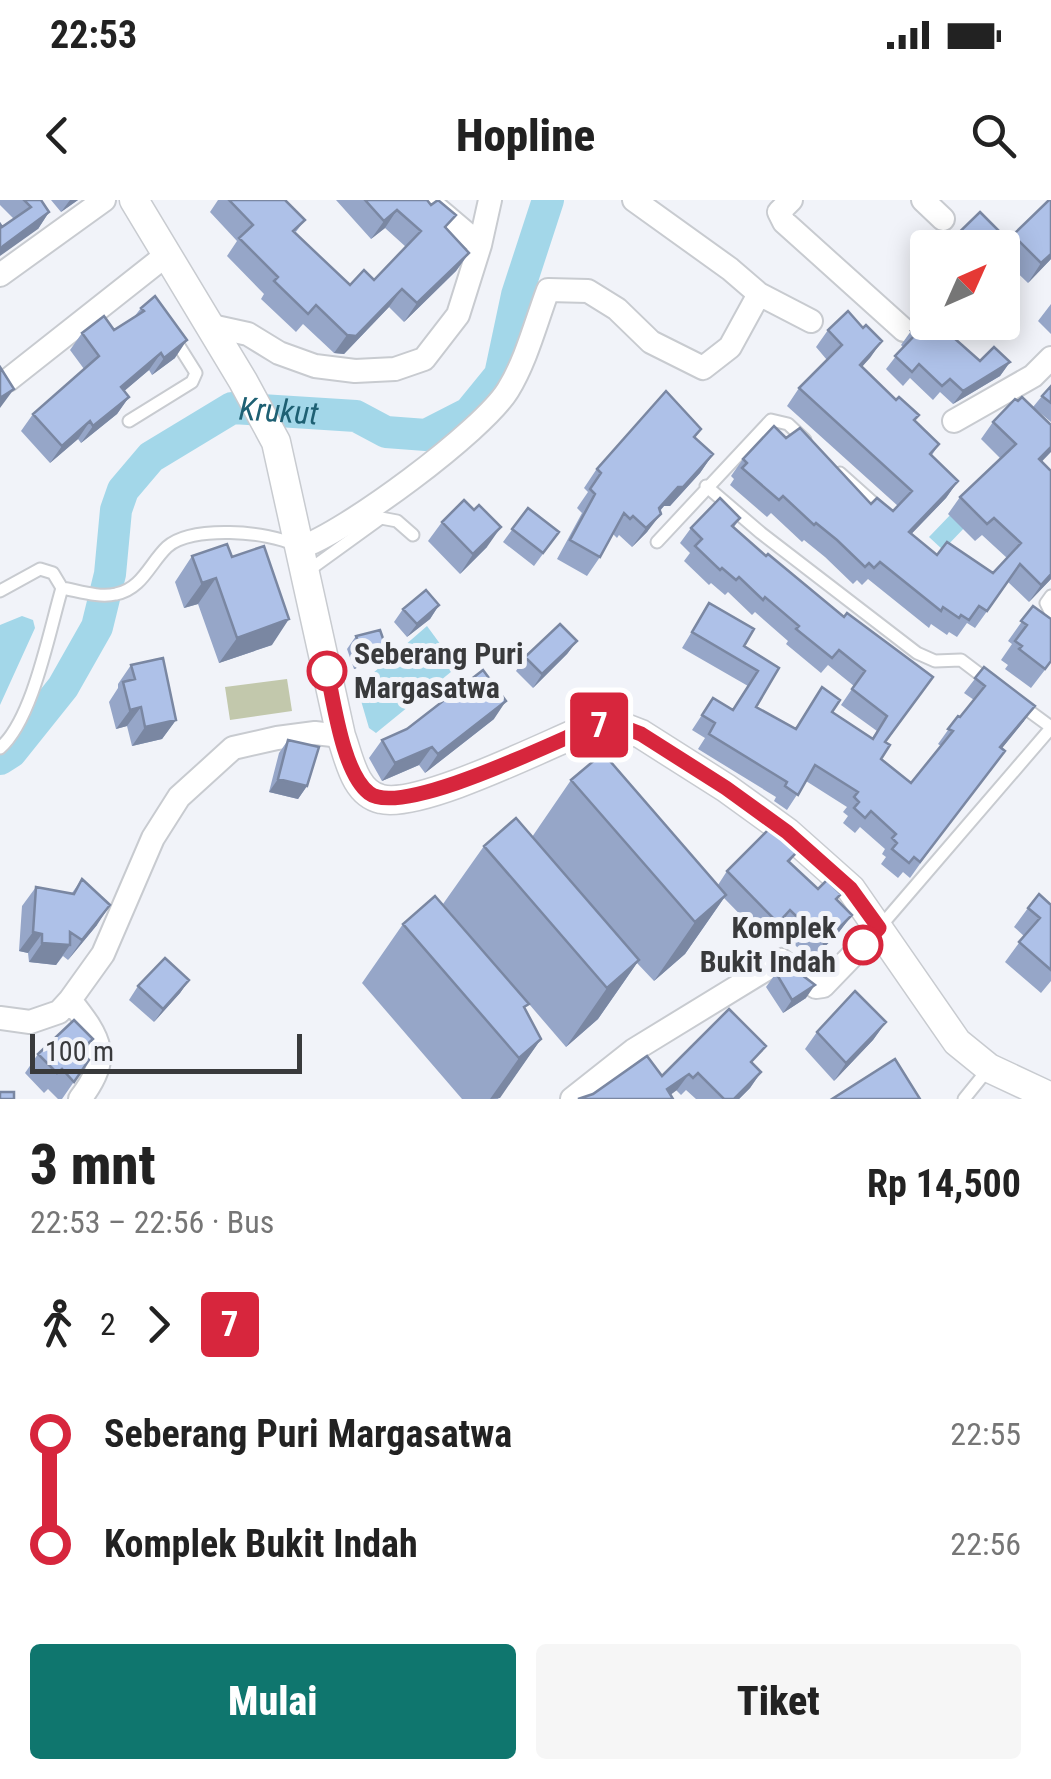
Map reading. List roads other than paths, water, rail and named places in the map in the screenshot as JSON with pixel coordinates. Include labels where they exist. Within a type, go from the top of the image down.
[{"type":"street","points":[[0,275],[104,200]]},
{"type":"street","points":[[134,200],[207,326],[244,381],[276,442],[342,736],[356,780],[369,794],[381,800],[395,800],[434,792],[593,726],[615,724],[641,734],[787,832],[850,888],[957,1042],[1004,1082],[1051,1097]]},
{"type":"street","points":[[427,200],[480,244]]},
{"type":"street","points":[[207,326],[248,334],[279,353],[316,366],[355,371],[395,369],[424,360],[458,315],[490,200]]},
{"type":"street","points":[[634,200],[760,294],[811,321]]},
{"type":"street","points":[[792,200],[779,212],[784,222],[904,330]]},
{"type":"street","points":[[923,200],[943,219]]},
{"type":"street","points":[[8,380],[142,287],[165,256]]},
{"type":"street","points":[[302,560],[311,544],[445,453],[488,415],[508,390],[548,290],[588,291],[617,309],[651,342],[703,368],[730,346],[760,294]]},
{"type":"street","points":[[954,421],[1033,376],[1051,358]]},
{"type":"street","points":[[0,1018],[30,1022],[59,1012],[70,1000],[103,954],[153,838],[179,797],[233,748],[315,733],[342,736]]},
{"type":"street","points":[[572,1099],[634,1050],[781,960],[816,986],[823,986],[879,928]]},
{"type":"street","points":[[70,1000],[92,1027],[101,1061],[97,1077],[80,1099]]},
{"type":"lane","points":[[129,421],[192,382],[196,373],[166,326]]},
{"type":"lane","points":[[657,542],[771,420],[788,424],[813,448]]},
{"type":"lane","points":[[826,460],[878,507]]},
{"type":"lane","points":[[706,486],[918,652],[935,661],[961,660],[1051,727],[879,928]]},
{"type":"lane","points":[[0,590],[40,569],[53,573],[62,588],[117,594],[136,586],[170,544],[206,532],[283,539],[302,560],[382,518],[397,521],[412,535]]},
{"type":"lane","points":[[0,748],[10,740],[24,714],[62,588]]},
{"type":"lane","points":[[1051,596],[1046,603],[1051,614]]},
{"type":"lane","points":[[964,1099],[1004,1082]]},
{"type":"water","points":[[954,511],[968,524],[943,550],[929,537]]},
{"type":"water","points":[[22,616],[33,620],[35,628],[0,705],[0,625]]},
{"type":"water","points":[[427,626],[457,667],[376,733],[369,728],[357,687]]},
{"type":"waterway","name":"Krukut","points":[[0,759],[11,752],[63,687],[97,627],[110,574],[116,510],[123,490],[151,457],[232,408],[356,416],[386,432],[426,435],[469,413],[500,375],[517,295],[548,200]]},
{"type":"place","name":"Seberang Puri Margasatwa","points":[[327,671]]},
{"type":"place","name":"Komplek Bukit Indah","points":[[863,945]]}]
